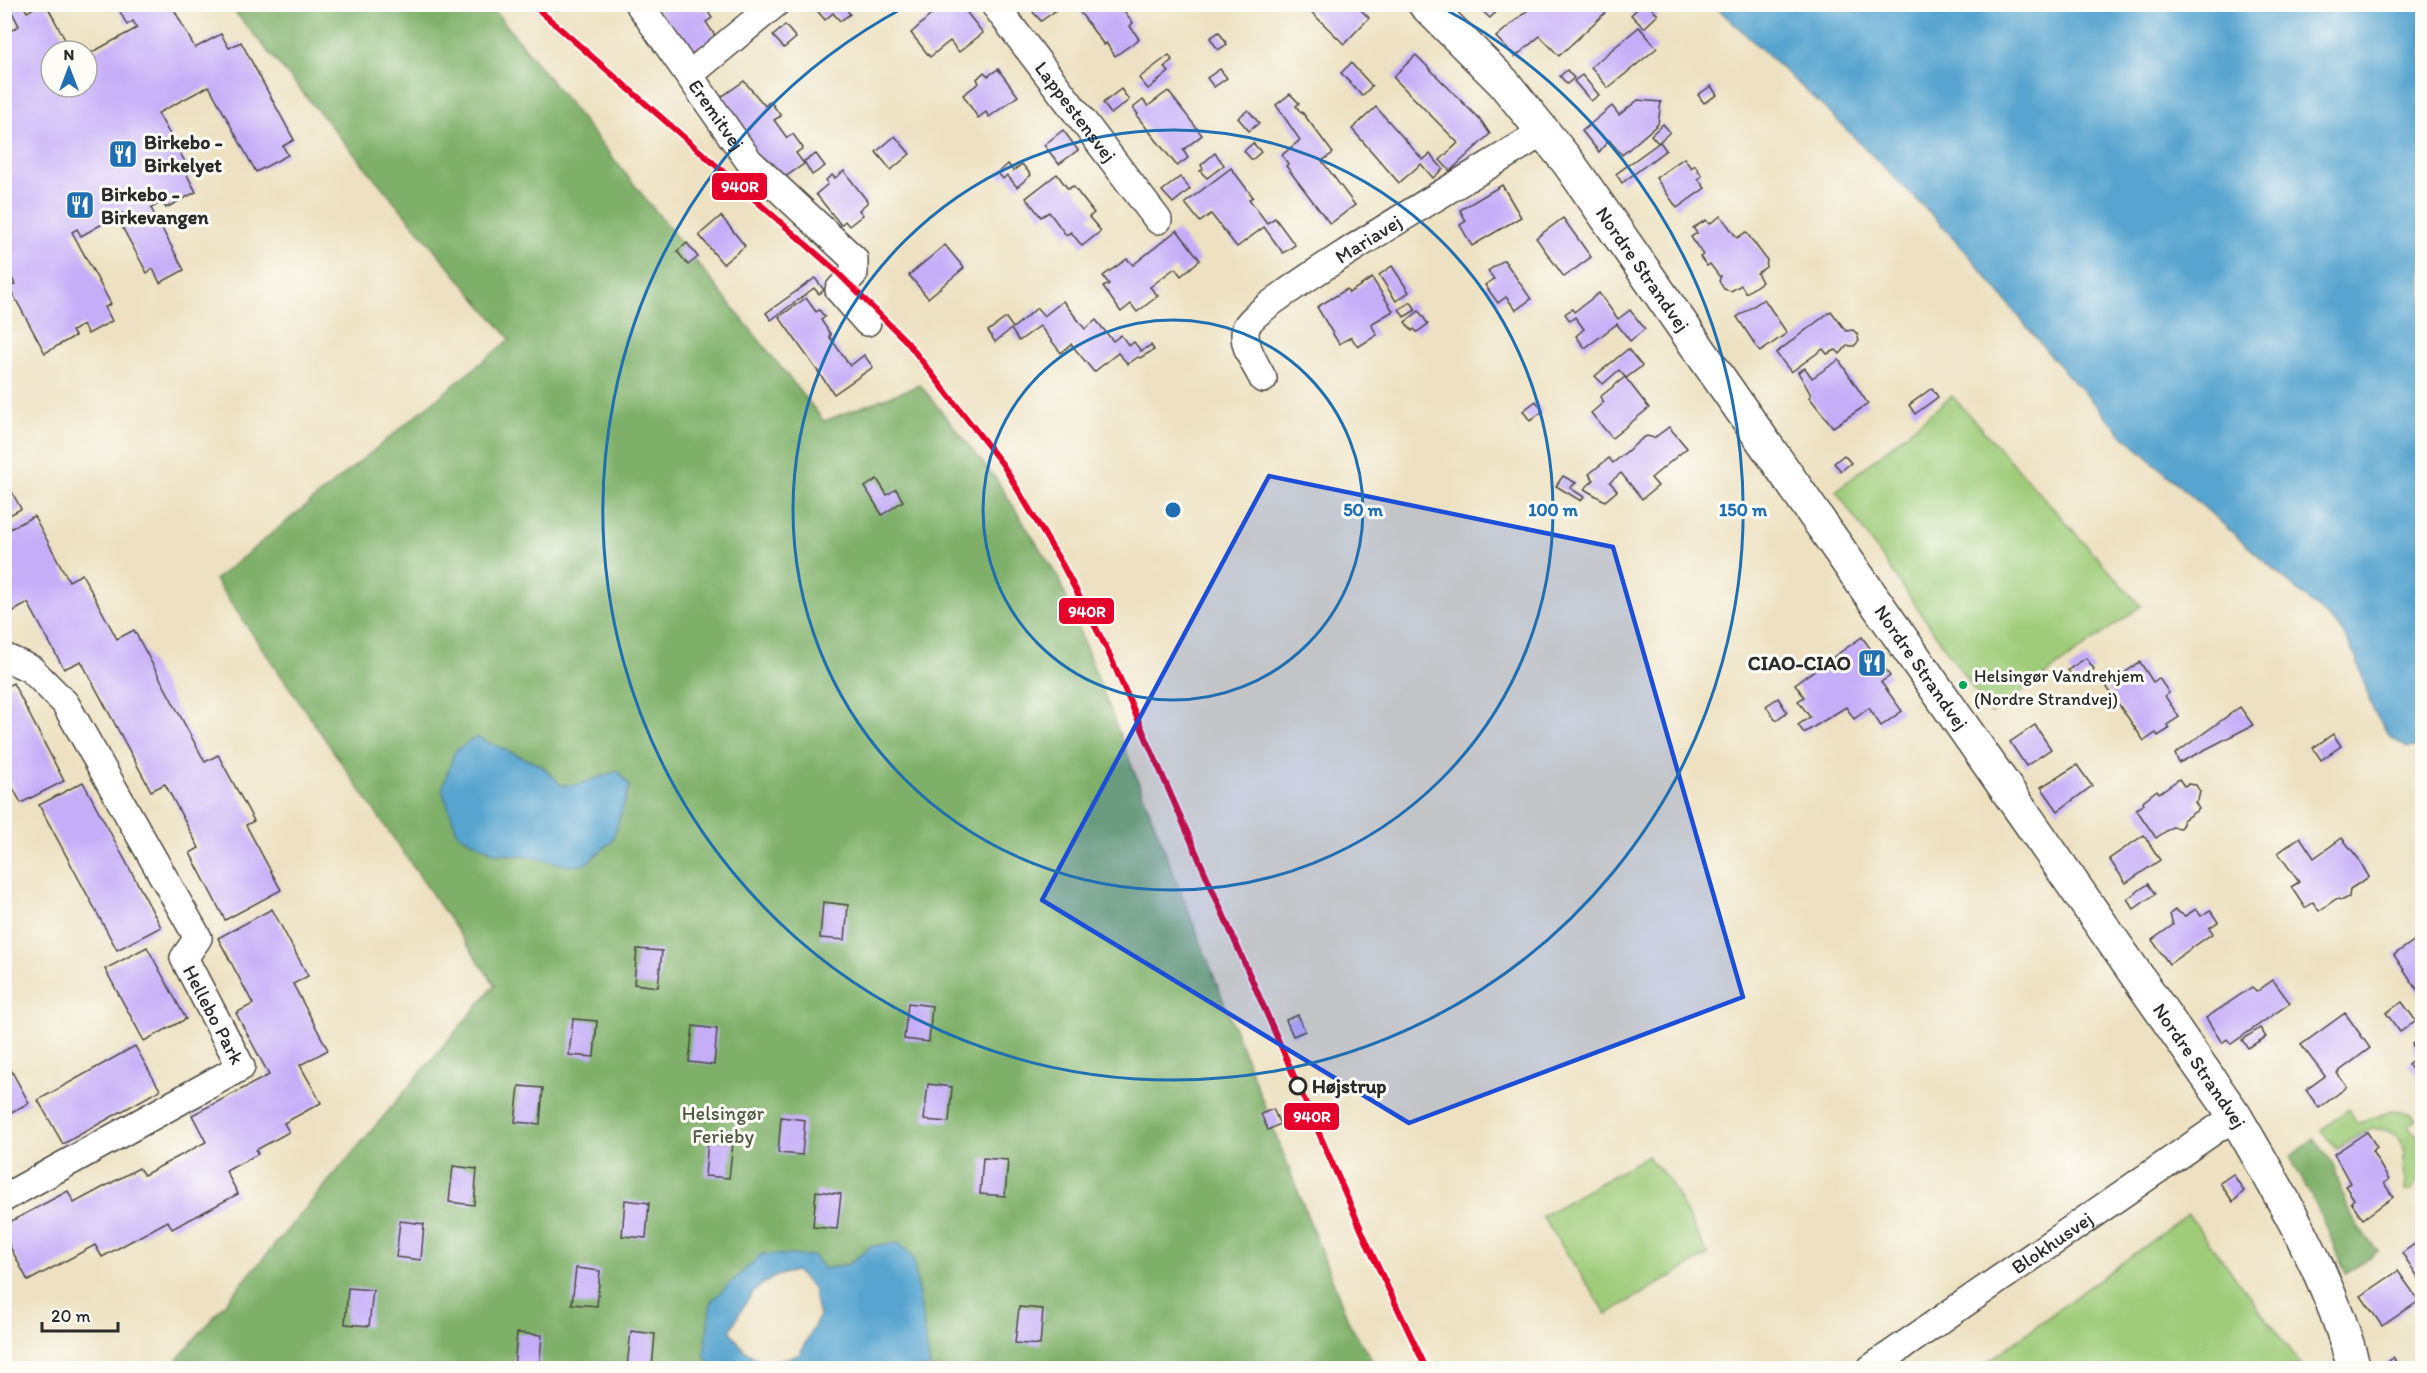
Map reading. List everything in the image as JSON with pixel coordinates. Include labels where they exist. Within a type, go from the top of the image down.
[{"type":"main road","name":"Nordre Strandvej","points":[[1425,4],[1503,82],[1543,129],[1622,238],[2235,1116],[2277,1185],[2309,1248],[2331,1296],[2354,1368]]},
{"type":"street","name":"Eremitvej","points":[[639,4],[749,160],[854,259],[854,273],[839,290],[867,322]]},
{"type":"street","points":[[689,75],[775,4]]},
{"type":"street","name":"Lappestensvej","points":[[994,4],[1158,220]]},
{"type":"street","name":"Mariavej","points":[[1263,379],[1245,339],[1246,328],[1251,320],[1272,302],[1527,142],[1543,129]]},
{"type":"street","name":"Hellebo Park","points":[[4,657],[31,669],[65,703],[198,938],[184,958],[241,1067],[4,1198]]},
{"type":"street","name":"Blokhusvej","points":[[1871,1368],[2235,1116]]},
{"type":"highlighted area","points":[[1269,476],[1613,547],[1743,997],[1409,1123],[1042,900]]},
{"type":"green space","name":"Helsingør Ferieby","points":[[229,5],[490,5],[824,421],[920,385],[996,479],[1059,579],[1350,1325],[1377,1368],[930,1368],[923,1330],[871,1246],[849,1264],[824,1269],[762,1254],[704,1355],[714,1368],[170,1368],[495,985],[215,580],[510,339]],"holes":[[[542,766],[561,785],[577,785],[618,771],[532,857],[495,853]]]},
{"type":"green space","points":[[1952,396],[2141,606],[1991,714],[1836,491]]},
{"type":"green space","points":[[2349,1109],[2357,1124],[2391,1111],[2410,1113],[2416,1119],[2409,1126],[2417,1135],[2422,1131],[2423,1163],[2416,1184],[2411,1191],[2405,1191],[2404,1152],[2399,1137],[2386,1130],[2371,1128],[2337,1149],[2321,1130]]},
{"type":"green space","points":[[2314,1138],[2333,1164],[2345,1202],[2359,1228],[2378,1251],[2346,1274],[2318,1209],[2290,1157]]},
{"type":"green space","points":[[1647,1156],[1669,1180],[1708,1255],[1607,1314],[1542,1216]]},
{"type":"green space","points":[[2188,1214],[2303,1368],[1979,1368]]},
{"type":"water","points":[[1714,5],[2422,5],[2422,746],[2407,748],[2390,737],[2373,710],[2357,660],[2341,629],[2125,437],[2054,360],[1969,255],[1936,219],[1834,117]]},
{"type":"water","points":[[476,737],[542,766],[561,785],[577,785],[618,771],[630,786],[612,841],[586,864],[570,866],[532,857],[495,853],[458,834],[442,790],[455,751]]},
{"type":"water","points":[[899,1243],[913,1257],[930,1368],[714,1368],[704,1355],[711,1301],[762,1254],[814,1256],[824,1269],[849,1264],[871,1246]],"holes":[[[796,1271],[813,1288],[819,1317],[799,1355],[763,1363],[744,1350],[730,1331],[755,1291],[772,1278]]]},
{"type":"building","points":[[8,4],[22,4],[27,12],[41,4],[46,4],[65,39],[39,39],[39,99],[99,99],[99,49],[137,28],[133,21],[127,25],[116,4],[171,4],[195,48],[221,34],[229,48],[241,42],[294,140],[283,146],[288,155],[256,172],[209,86],[158,113],[189,169],[185,171],[196,192],[166,208],[162,202],[151,208],[184,270],[160,283],[153,269],[147,273],[120,223],[126,220],[122,213],[81,236],[77,229],[72,232],[111,304],[105,307],[112,321],[88,334],[83,325],[72,331],[75,336],[45,353],[9,287],[15,284],[8,271],[4,273],[4,34],[19,26]]},
{"type":"building","points":[[654,4],[694,4],[698,11],[705,7],[712,18],[706,22],[716,37],[689,56]]},
{"type":"building","points":[[817,4],[842,4],[850,14],[840,21],[833,13],[825,20],[814,7]]},
{"type":"building","points":[[943,4],[960,4],[983,33],[959,52],[950,41],[930,57],[911,33]]},
{"type":"building","points":[[1043,4],[1050,4],[1055,11],[1041,21],[1033,12]]},
{"type":"building","points":[[1074,4],[1119,4],[1133,23],[1130,26],[1139,39],[1115,56],[1106,43],[1104,45]]},
{"type":"building","points":[[1303,4],[1355,4],[1369,18],[1344,44]]},
{"type":"building","points":[[1480,4],[1498,4],[1501,7],[1490,18],[1478,7]]},
{"type":"building","points":[[1535,4],[1574,4],[1576,7],[1579,4],[1599,4],[1606,12],[1559,56],[1540,36],[1515,57],[1496,37]]},
{"type":"building","points":[[1642,4],[1647,4],[1658,15],[1644,28],[1631,15]]},
{"type":"building","points":[[785,25],[796,38],[784,48],[773,36]]},
{"type":"building","points":[[1639,27],[1657,48],[1608,88],[1591,67]]},
{"type":"building","points":[[1219,32],[1227,44],[1218,50],[1210,38]]},
{"type":"building","points":[[1169,55],[1172,60],[1164,67],[1169,72],[1148,89],[1139,78]]},
{"type":"building","points":[[1416,55],[1482,122],[1490,134],[1450,171],[1440,160],[1458,143],[1393,77]]},
{"type":"building","points":[[1351,63],[1372,86],[1362,96],[1341,73]]},
{"type":"building","points":[[998,69],[1018,96],[989,117],[986,112],[978,118],[963,95],[979,83],[977,79],[984,72],[988,76]]},
{"type":"building","points":[[1220,69],[1227,78],[1214,87],[1207,78]]},
{"type":"building","points":[[1567,70],[1574,78],[1567,84],[1560,76]]},
{"type":"building","points":[[1582,75],[1599,95],[1591,101],[1574,81]]},
{"type":"building","points":[[744,81],[765,106],[770,101],[781,116],[774,120],[787,138],[793,134],[803,148],[796,153],[804,164],[776,183],[720,98]]},
{"type":"building","points":[[1711,86],[1717,95],[1704,103],[1698,95]]},
{"type":"building","points":[[1121,89],[1129,100],[1111,114],[1103,103]]},
{"type":"building","points":[[1168,91],[1202,135],[1183,150],[1188,158],[1177,166],[1136,115],[1138,114],[1133,108],[1143,100],[1148,106]]},
{"type":"building","points":[[1290,94],[1299,103],[1296,106],[1301,113],[1333,153],[1322,161],[1355,205],[1330,224],[1286,166],[1288,164],[1282,155],[1300,140],[1276,105]]},
{"type":"building","points":[[1638,100],[1661,102],[1658,124],[1622,155],[1609,140],[1599,152],[1582,131],[1612,106],[1619,115]]},
{"type":"building","points":[[1376,107],[1423,160],[1430,154],[1443,169],[1433,178],[1421,164],[1399,183],[1352,129]]},
{"type":"building","points":[[1248,110],[1259,123],[1249,131],[1238,118]]},
{"type":"building","points":[[1663,124],[1670,132],[1658,143],[1651,135]]},
{"type":"building","points":[[1063,130],[1078,150],[1059,164],[1044,145]]},
{"type":"building","points":[[895,136],[910,154],[891,170],[876,152]]},
{"type":"building","points":[[1660,142],[1666,150],[1622,183],[1616,174]]},
{"type":"building","points":[[1253,143],[1261,152],[1252,160],[1244,151]]},
{"type":"building","points":[[1215,153],[1224,165],[1207,178],[1200,171],[1203,169],[1201,165]]},
{"type":"building","points":[[816,154],[825,166],[812,175],[804,161]]},
{"type":"building","points":[[1684,158],[1691,168],[1695,165],[1702,176],[1698,179],[1705,188],[1677,208],[1656,178]]},
{"type":"building","points":[[1008,164],[1013,171],[1022,164],[1031,175],[1017,187],[1007,175],[1003,179],[998,173]]},
{"type":"building","points":[[1231,168],[1253,197],[1249,199],[1267,223],[1275,218],[1295,245],[1283,253],[1264,227],[1237,247],[1211,214],[1200,222],[1185,203]]},
{"type":"building","points":[[844,171],[868,202],[859,210],[863,215],[849,226],[845,221],[841,225],[816,194],[828,184],[826,180],[832,175],[835,178]]},
{"type":"building","points":[[1057,174],[1068,189],[1073,186],[1094,213],[1089,217],[1101,231],[1082,246],[1071,232],[1066,235],[1049,212],[1041,217],[1026,198]]},
{"type":"building","points":[[1180,177],[1190,189],[1173,203],[1162,191]]},
{"type":"building","points":[[1502,185],[1521,217],[1472,246],[1460,225],[1466,221],[1460,210]]},
{"type":"building","points":[[721,216],[745,246],[723,264],[699,235]]},
{"type":"building","points":[[1721,216],[1737,238],[1746,232],[1767,260],[1766,267],[1757,273],[1762,282],[1746,293],[1741,285],[1731,291],[1724,289],[1719,281],[1721,276],[1710,264],[1707,266],[1700,257],[1703,255],[1691,237],[1697,233],[1693,228],[1706,220],[1709,224]]},
{"type":"building","points":[[1563,218],[1591,257],[1564,277],[1536,238]]},
{"type":"building","points":[[1177,230],[1200,260],[1181,276],[1175,268],[1150,287],[1158,296],[1137,312],[1131,304],[1121,312],[1103,287],[1109,284],[1103,276],[1127,259],[1133,265]]},
{"type":"building","points":[[687,243],[698,257],[688,265],[677,251]]},
{"type":"building","points":[[945,245],[964,268],[928,298],[909,275]]},
{"type":"building","points":[[1504,260],[1531,299],[1516,310],[1506,297],[1498,303],[1485,285],[1494,279],[1488,271]]},
{"type":"building","points":[[1392,266],[1409,292],[1396,301],[1379,275]]},
{"type":"building","points":[[815,278],[824,290],[819,294],[814,288],[771,320],[766,313]]},
{"type":"building","points":[[1372,278],[1393,311],[1371,324],[1377,335],[1358,347],[1351,337],[1339,344],[1317,307],[1347,289],[1349,293]]},
{"type":"building","points":[[1599,293],[1618,319],[1630,310],[1645,329],[1630,341],[1617,324],[1585,348],[1576,336],[1584,329],[1575,317],[1570,321],[1565,314],[1572,309],[1574,312]]},
{"type":"building","points":[[806,298],[816,312],[819,310],[825,317],[821,320],[831,335],[829,336],[850,366],[864,355],[873,367],[834,394],[779,317]]},
{"type":"building","points":[[1764,299],[1787,333],[1760,352],[1737,317]]},
{"type":"building","points":[[1063,301],[1085,329],[1096,320],[1113,341],[1121,335],[1129,346],[1134,342],[1141,351],[1151,345],[1154,350],[1128,364],[1118,353],[1094,372],[1071,344],[1061,353],[1040,326],[1019,341],[1011,329],[995,342],[988,331],[1006,318],[1013,328],[1037,308],[1044,316]]},
{"type":"building","points":[[1411,302],[1416,310],[1404,317],[1399,309]]},
{"type":"building","points":[[1419,311],[1428,324],[1417,332],[1414,329],[1412,331],[1405,322]]},
{"type":"building","points":[[1831,311],[1846,331],[1853,330],[1857,334],[1859,341],[1854,346],[1847,346],[1840,354],[1836,350],[1827,354],[1823,349],[1791,372],[1776,353]]},
{"type":"building","points":[[1628,349],[1642,366],[1626,378],[1619,370],[1603,384],[1595,376]]},
{"type":"building","points":[[1839,360],[1868,404],[1833,427],[1809,397],[1811,395],[1798,372],[1805,368],[1812,378]]},
{"type":"building","points":[[1625,377],[1649,408],[1612,438],[1591,413],[1604,402],[1600,397]]},
{"type":"building","points":[[1932,388],[1938,397],[1915,414],[1909,405]]},
{"type":"building","points":[[1536,401],[1543,411],[1530,421],[1523,411]]},
{"type":"building","points":[[1669,427],[1687,448],[1651,478],[1658,486],[1642,499],[1621,473],[1610,482],[1617,491],[1605,501],[1584,489],[1594,480],[1589,474],[1609,458],[1613,463],[1643,438],[1647,436],[1654,438]]},
{"type":"building","points":[[1844,455],[1851,463],[1841,471],[1834,463]]},
{"type":"building","points":[[1563,476],[1576,483],[1570,488],[1584,497],[1581,501],[1556,486]]},
{"type":"building","points":[[4,477],[21,509],[4,518]]},
{"type":"building","points":[[877,479],[887,495],[896,489],[903,501],[882,515],[865,487]]},
{"type":"building","points":[[34,516],[69,581],[82,574],[117,639],[134,630],[205,762],[218,755],[254,821],[246,825],[281,890],[225,920],[190,853],[199,848],[165,784],[151,791],[81,661],[64,669],[28,603],[14,611],[4,593],[4,532]]},
{"type":"building","points":[[1862,637],[1890,676],[1881,682],[1902,711],[1881,726],[1869,708],[1854,719],[1846,707],[1804,733],[1798,725],[1810,717],[1798,701],[1804,697],[1795,684]]},
{"type":"building","points":[[2086,658],[2094,669],[2076,681],[2068,670]]},
{"type":"building","points":[[2140,662],[2153,682],[2159,678],[2169,693],[2165,696],[2179,717],[2167,725],[2169,729],[2158,736],[2156,733],[2144,741],[2106,686]]},
{"type":"building","points":[[13,683],[64,781],[21,803],[4,771],[4,688]]},
{"type":"building","points":[[1778,698],[1787,712],[1776,720],[1766,706]]},
{"type":"building","points":[[2240,707],[2253,725],[2179,763],[2175,754]]},
{"type":"building","points":[[2035,725],[2051,749],[2026,766],[2010,742]]},
{"type":"building","points":[[2333,734],[2341,746],[2321,760],[2313,748]]},
{"type":"building","points":[[2077,765],[2092,786],[2058,811],[2041,787]]},
{"type":"building","points":[[2179,779],[2184,786],[2196,785],[2200,792],[2195,802],[2199,809],[2183,820],[2180,828],[2172,827],[2156,838],[2136,809],[2157,790],[2159,793]]},
{"type":"building","points":[[83,782],[161,927],[117,950],[39,805]]},
{"type":"building","points":[[2144,835],[2160,860],[2126,883],[2109,859]]},
{"type":"building","points":[[2300,837],[2314,858],[2342,838],[2369,877],[2350,889],[2349,897],[2343,900],[2336,899],[2319,911],[2313,902],[2305,908],[2291,887],[2299,882],[2278,853]]},
{"type":"building","points":[[2148,884],[2155,894],[2134,909],[2127,899]]},
{"type":"building","points":[[823,902],[848,905],[845,940],[820,938]]},
{"type":"building","points":[[272,909],[308,976],[293,984],[328,1050],[300,1065],[321,1103],[284,1123],[289,1132],[256,1150],[258,1154],[226,1171],[238,1194],[172,1229],[168,1221],[102,1257],[95,1245],[28,1281],[4,1235],[4,1225],[68,1191],[74,1203],[139,1168],[144,1175],[206,1142],[192,1115],[269,1075],[236,1013],[253,1004],[218,938]]},
{"type":"building","points":[[2196,909],[2201,916],[2210,910],[2218,922],[2209,928],[2213,933],[2169,964],[2152,940],[2173,925],[2170,914],[2175,910],[2185,916]]},
{"type":"building","points":[[2422,935],[2422,997],[2394,955]]},
{"type":"building","points":[[147,947],[186,1019],[144,1041],[105,969]]},
{"type":"building","points":[[637,949],[662,951],[658,987],[634,984]]},
{"type":"building","points":[[2273,980],[2290,1003],[2231,1044],[2227,1039],[2222,1043],[2206,1018],[2252,987],[2256,992]]},
{"type":"building","points":[[2402,1002],[2416,1021],[2400,1032],[2386,1013]]},
{"type":"building","points":[[908,1003],[932,1006],[929,1042],[904,1039]]},
{"type":"building","points":[[2345,1013],[2370,1048],[2337,1073],[2347,1087],[2319,1108],[2306,1090],[2325,1076],[2301,1045]]},
{"type":"building","points":[[1298,1015],[1305,1031],[1293,1036],[1286,1020]]},
{"type":"building","points":[[573,1019],[597,1021],[594,1057],[569,1055]]},
{"type":"building","points":[[693,1026],[717,1029],[714,1065],[689,1062]]},
{"type":"building","points":[[2260,1028],[2266,1037],[2248,1048],[2242,1040]]},
{"type":"building","points":[[2422,1036],[2422,1076],[2419,1079],[2408,1064],[2417,1057],[2412,1044]]},
{"type":"building","points":[[135,1046],[160,1090],[63,1144],[38,1100]]},
{"type":"building","points":[[4,1057],[29,1103],[4,1116]]},
{"type":"building","points":[[928,1084],[952,1087],[949,1122],[924,1120]]},
{"type":"building","points":[[519,1086],[543,1088],[540,1124],[515,1122]]},
{"type":"building","points":[[1273,1109],[1280,1124],[1268,1130],[1261,1114]]},
{"type":"building","points":[[781,1117],[805,1120],[802,1155],[778,1153]]},
{"type":"building","points":[[2367,1132],[2377,1147],[2372,1151],[2389,1180],[2384,1183],[2393,1197],[2363,1219],[2351,1202],[2354,1199],[2345,1186],[2350,1183],[2334,1154]]},
{"type":"building","points":[[708,1140],[733,1142],[729,1178],[705,1176]]},
{"type":"building","points":[[983,1158],[1008,1160],[1005,1196],[980,1194]]},
{"type":"building","points":[[453,1166],[477,1169],[474,1205],[449,1202]]},
{"type":"building","points":[[2233,1174],[2244,1191],[2233,1202],[2220,1183]]},
{"type":"building","points":[[816,1191],[841,1194],[837,1229],[813,1227]]},
{"type":"building","points":[[625,1200],[649,1203],[646,1238],[622,1236]]},
{"type":"building","points":[[400,1221],[424,1224],[421,1260],[396,1257]]},
{"type":"building","points":[[2422,1239],[2422,1283],[2402,1253]]},
{"type":"building","points":[[4,1255],[12,1269],[4,1273]]},
{"type":"building","points":[[576,1268],[600,1271],[597,1306],[572,1304]]},
{"type":"building","points":[[2398,1271],[2419,1301],[2382,1326],[2361,1296]]},
{"type":"building","points":[[348,1288],[373,1290],[369,1326],[345,1324]]},
{"type":"building","points":[[1019,1307],[1043,1309],[1040,1345],[1015,1343]]},
{"type":"building","points":[[631,1331],[655,1334],[652,1368],[627,1367]]},
{"type":"building","points":[[517,1333],[542,1335],[539,1368],[514,1368]]},
{"type":"building","points":[[2393,1358],[2400,1368],[2382,1366]]},
{"type":"transit line","name":"940R","points":[[532,4],[834,269],[907,342],[1003,465],[1062,564],[1107,649],[1371,1252],[1426,1368]]},
{"type":"place","name":"Birkebo - Birkelyet","points":[[123,154]]},
{"type":"place","name":"Birkebo - Birkevangen","points":[[80,205]]},
{"type":"place","name":"CIAO-CIAO","points":[[1872,663]]},
{"type":"place","name":"Helsingør Vandrehjem (Nordre Strandvej)","points":[[1963,685]]},
{"type":"place","name":"Højstrup","points":[[1298,1086]]}]
